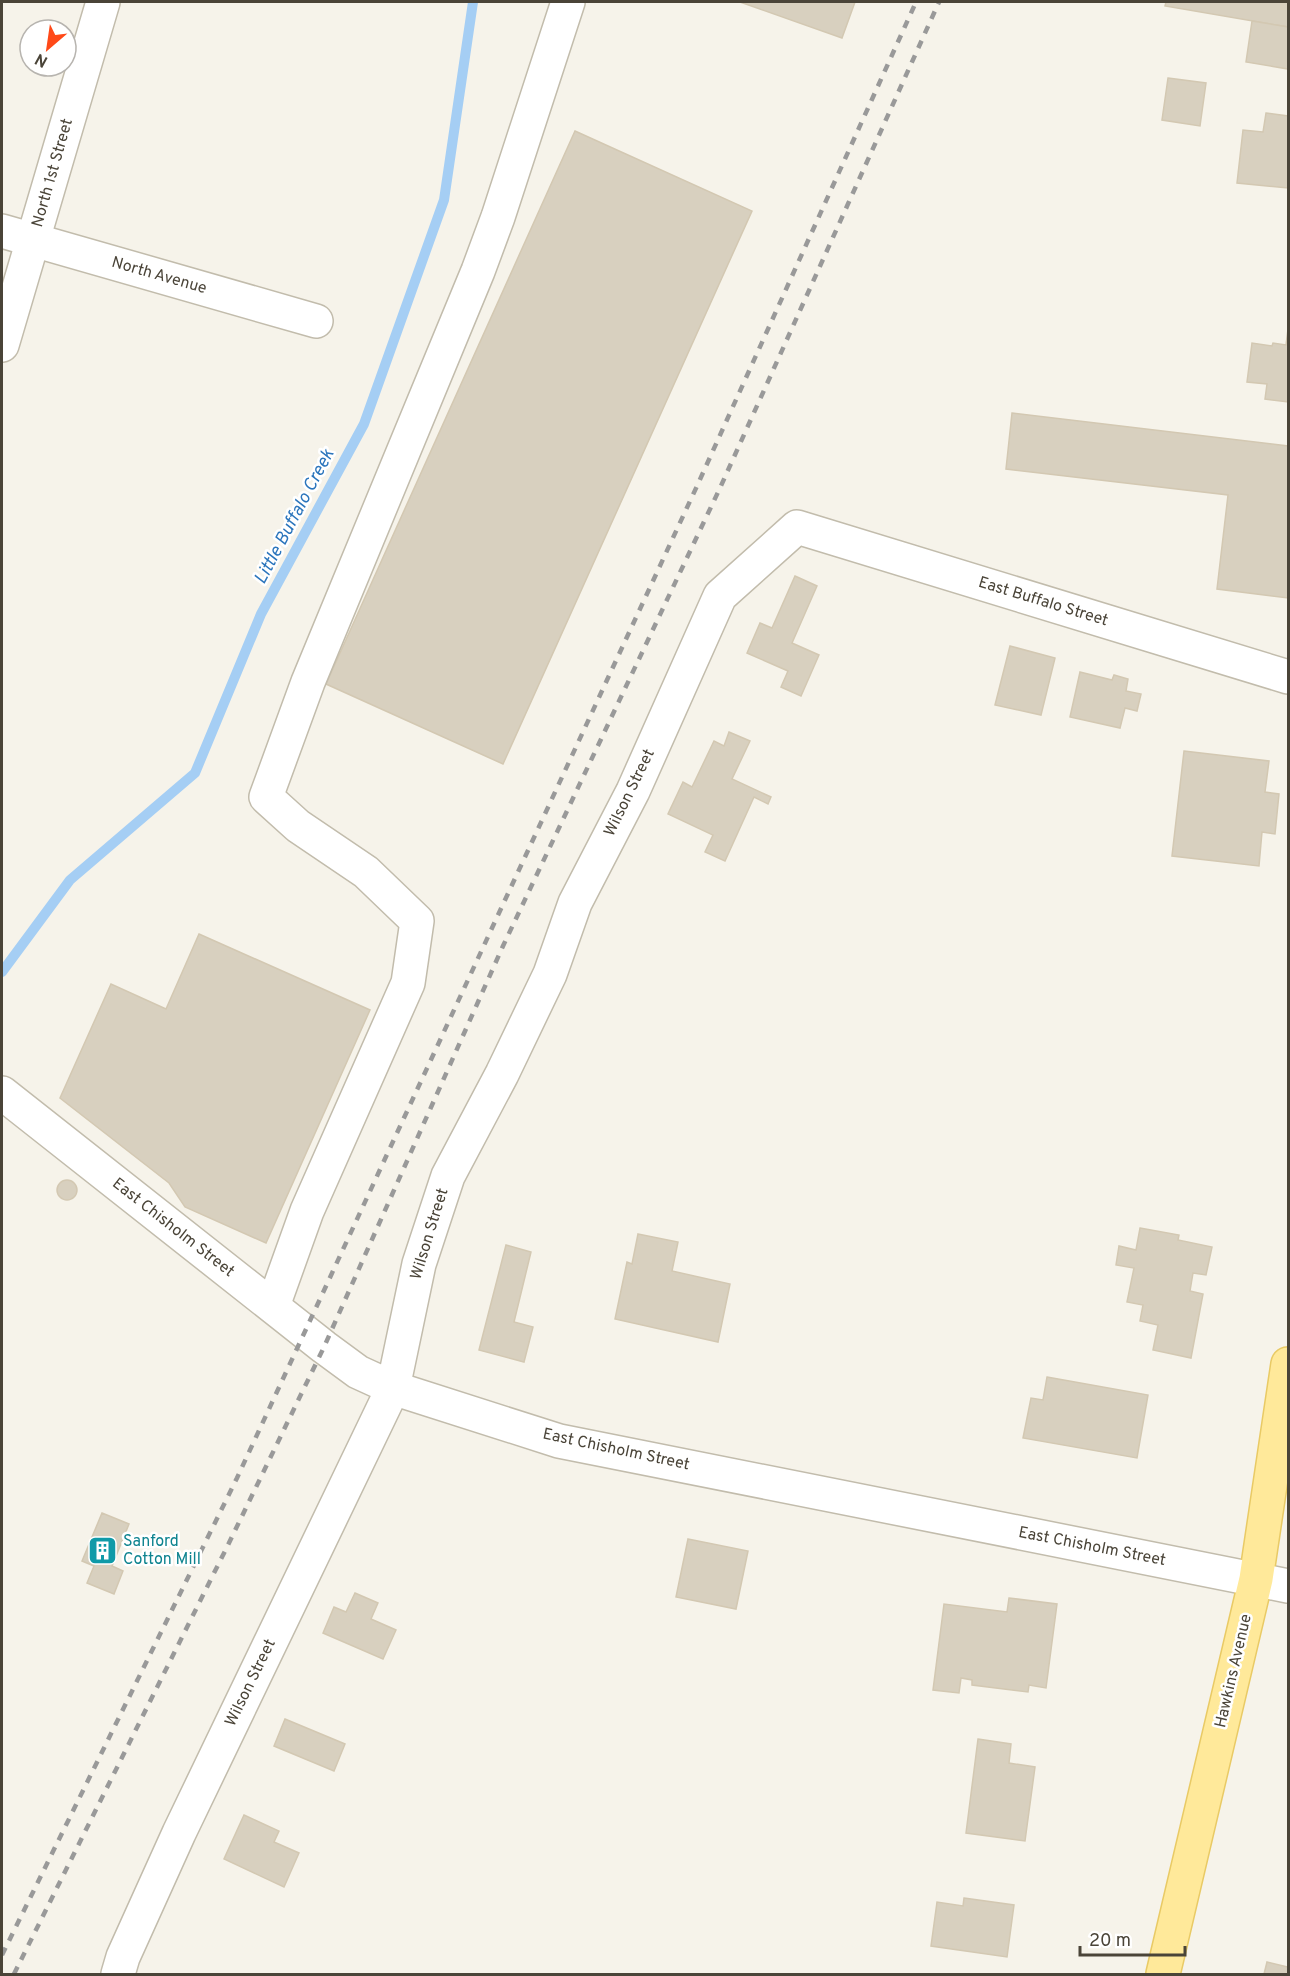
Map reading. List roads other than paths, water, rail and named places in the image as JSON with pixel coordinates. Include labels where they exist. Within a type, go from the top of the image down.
[{"type":"main road","name":"Hawkins Avenue","points":[[1163,1974],[1256,1579],[1288,1364]]},
{"type":"street","name":"North 1st Street","points":[[2,345],[103,2]]},
{"type":"street","points":[[273,1306],[308,1211],[408,983],[417,921],[366,872],[298,826],[266,797],[312,671],[478,271],[498,217],[567,2]]},
{"type":"street","name":"North Avenue","points":[[2,231],[316,321]]},
{"type":"street","name":"East Buffalo Street","points":[[797,527],[1288,677]]},
{"type":"street","name":"Wilson Street","points":[[118,1974],[123,1957],[179,1833],[393,1388],[419,1264],[448,1176],[502,1074],[550,974],[575,903],[633,791],[720,596],[797,527]]},
{"type":"street","name":"East Chisholm Street","points":[[2,1093],[358,1372],[393,1388],[559,1441],[1288,1586]]},
{"type":"waterway","name":"Little Buffalo Creek","points":[[2,972],[70,880],[195,773],[261,614],[364,424],[444,200],[473,2]]},
{"type":"railway","points":[[2,1955],[237,1478],[697,486],[916,2]]},
{"type":"railway","points":[[14,1974],[324,1347],[503,946],[720,488],[939,2]]},
{"type":"place","name":"Sanford Cotton Mill","points":[[102,1551]]}]
